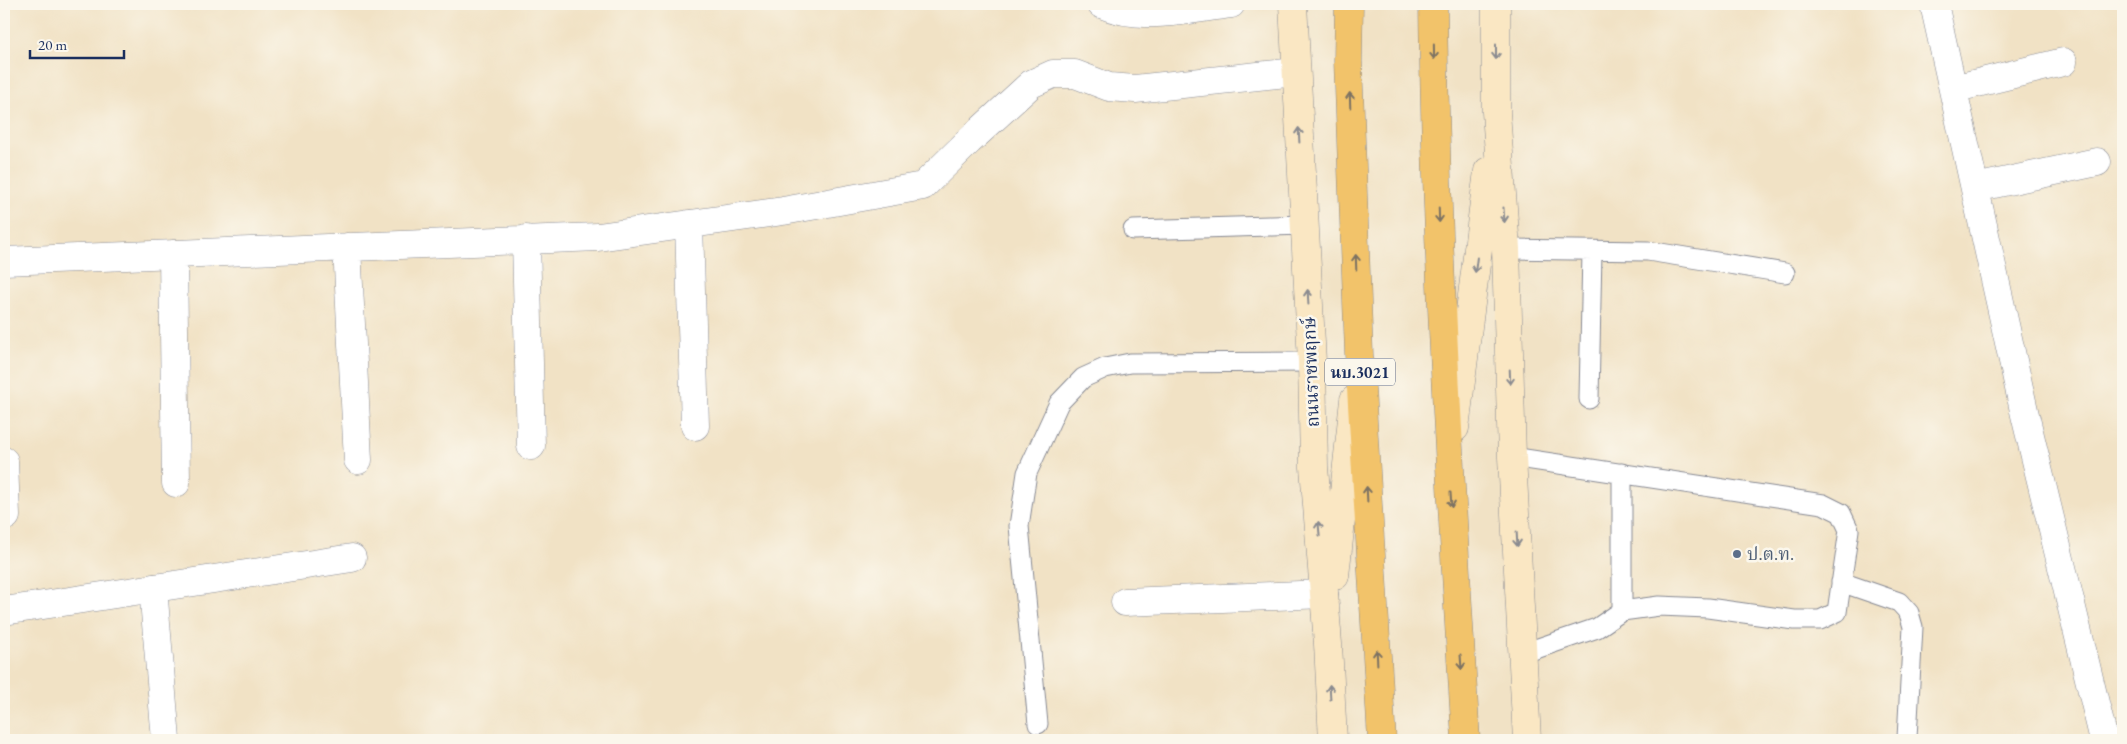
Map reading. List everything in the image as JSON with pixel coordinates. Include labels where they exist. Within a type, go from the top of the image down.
[{"type":"main road","name":"ถนนราชพฤกษ์","points":[[1293,4],[1312,362],[1314,467],[1328,644],[1333,740]]},
{"type":"main road","name":"นบ.3021","points":[[1349,4],[1348,62],[1359,354],[1382,740]]},
{"type":"main road","points":[[1433,4],[1434,98],[1450,471],[1466,740]]},
{"type":"main road","points":[[1496,4],[1496,112],[1506,249],[1512,457],[1524,653],[1527,740]]},
{"type":"main road","points":[[1450,471],[1496,112]]},
{"type":"main road","points":[[1328,644],[1359,354]]},
{"type":"street","points":[[1101,4],[1112,9],[1148,14],[1231,4]]},
{"type":"street","points":[[1934,4],[2025,415],[2104,740]]},
{"type":"street","points":[[1953,89],[2063,62]]},
{"type":"street","points":[[4,261],[598,237],[783,211],[923,186],[1031,84],[1053,74],[1075,74],[1109,87],[1135,89],[1296,72]]},
{"type":"street","points":[[1975,188],[2097,162]]},
{"type":"street","points":[[689,224],[695,426]]},
{"type":"street","points":[[526,239],[531,446]]},
{"type":"street","points":[[347,247],[358,460]]},
{"type":"street","points":[[172,254],[176,483]]},
{"type":"street","points":[[4,461],[6,516]]},
{"type":"street","points":[[4,611],[352,558]]},
{"type":"street","points":[[153,588],[166,740]]},
{"type":"street","points":[[1125,602],[1324,594]]},
{"type":"lane","points":[[1133,230],[1304,225]]},
{"type":"lane","points":[[1506,249],[1648,251],[1785,273]]},
{"type":"lane","points":[[1589,399],[1592,251]]},
{"type":"lane","points":[[1038,724],[1019,526],[1027,473],[1059,403],[1083,378],[1105,368],[1130,363],[1312,362]]},
{"type":"lane","points":[[1512,457],[1823,504],[1841,512],[1849,530],[1837,612],[1820,620],[1794,620],[1698,608],[1658,606],[1622,610],[1597,628],[1524,653]]},
{"type":"lane","points":[[1622,473],[1622,610]]},
{"type":"lane","points":[[1841,582],[1899,602],[1909,613],[1913,627],[1907,738]]},
{"type":"place","name":"ป.ต.ท.","points":[[1737,554]]}]
